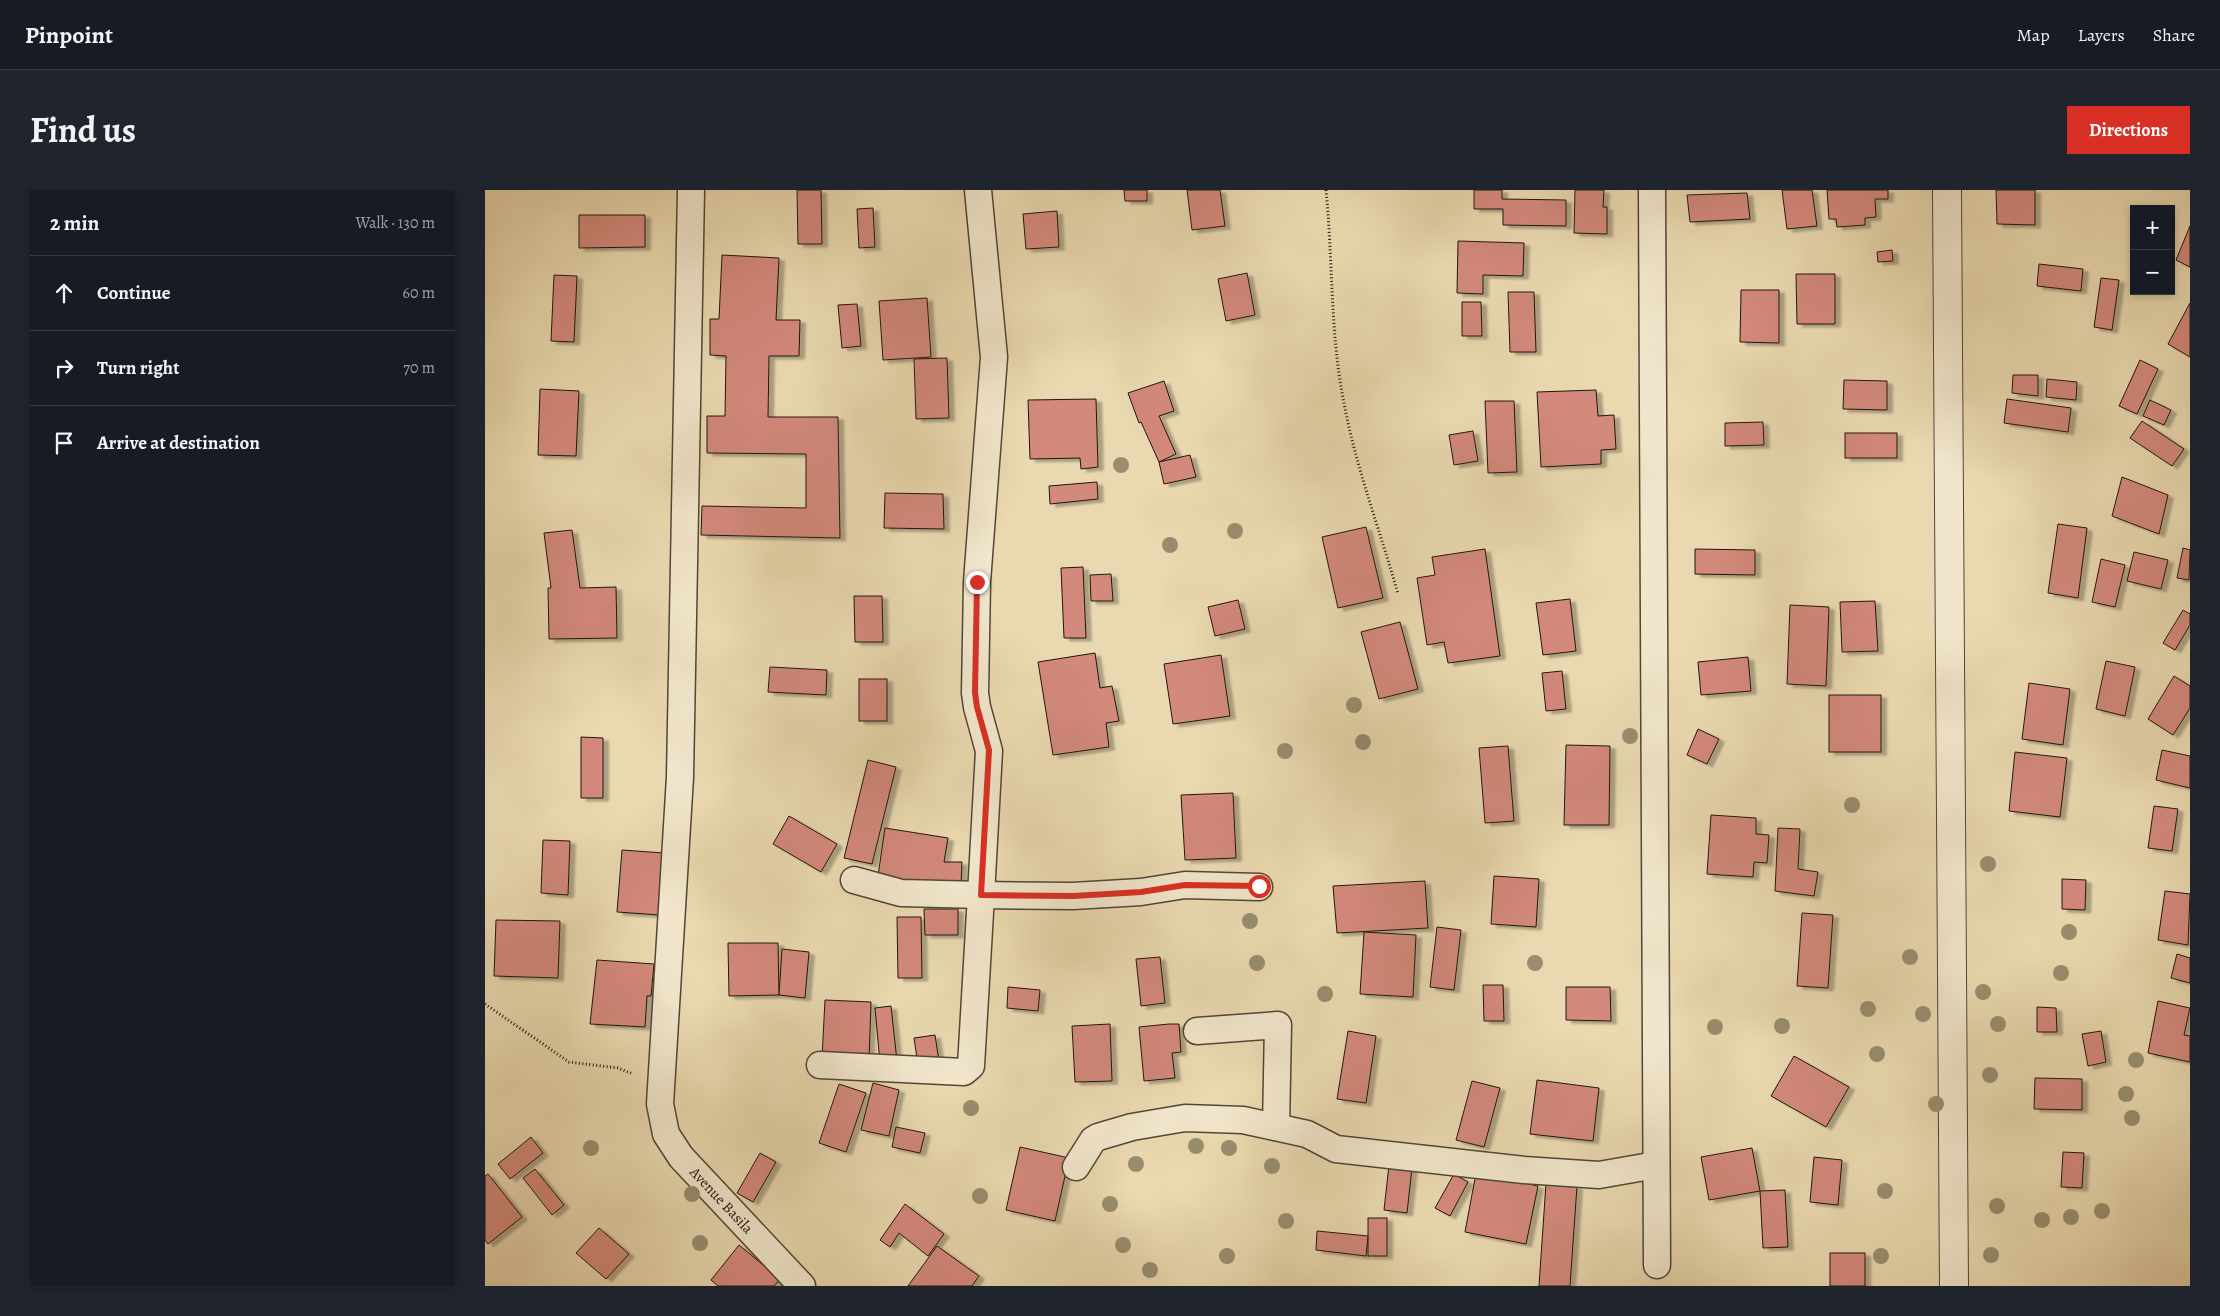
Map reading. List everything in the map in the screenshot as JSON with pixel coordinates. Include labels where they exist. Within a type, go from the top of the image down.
[{"type":"street","name":"Avenue Basila","points":[[691,190],[680,777],[661,1094],[666,1134],[681,1157],[801,1286]]},
{"type":"street","points":[[820,1065],[964,1072],[971,1066],[989,750],[975,693],[977,582],[994,357],[978,190]]},
{"type":"street","points":[[1652,190],[1657,1265]]},
{"type":"street","points":[[1947,190],[1954,1286]]},
{"type":"street","points":[[854,880],[901,893],[981,895],[1073,896],[1141,892],[1185,885],[1259,886]]},
{"type":"street","points":[[1197,1031],[1278,1025],[1276,1127]]},
{"type":"street","points":[[1076,1167],[1093,1140],[1098,1136],[1132,1127],[1185,1118],[1243,1120],[1307,1134],[1336,1150],[1524,1170],[1599,1175],[1656,1165]]},
{"type":"path","points":[[1326,190],[1334,318],[1343,402],[1363,482],[1387,553],[1397,594]]},
{"type":"path","points":[[485,1004],[569,1062],[618,1068],[661,1094]]},
{"type":"building","points":[[797,190],[821,190],[822,244],[798,244]]},
{"type":"building","points":[[1124,190],[1147,190],[1147,201],[1125,201]]},
{"type":"building","points":[[1187,190],[1220,190],[1225,226],[1192,230]]},
{"type":"building","points":[[1474,190],[1502,190],[1502,199],[1566,200],[1566,226],[1503,225],[1503,209],[1474,209]]},
{"type":"building","points":[[1575,190],[1604,190],[1603,207],[1607,207],[1607,234],[1574,233]]},
{"type":"building","points":[[1782,190],[1812,190],[1817,226],[1787,229]]},
{"type":"building","points":[[1827,190],[1888,190],[1888,199],[1875,199],[1876,217],[1865,218],[1865,225],[1837,227],[1836,219],[1829,219]]},
{"type":"building","points":[[1996,190],[2035,190],[2035,225],[1997,224]]},
{"type":"building","points":[[1747,193],[1750,219],[1690,222],[1687,195]]},
{"type":"building","points":[[873,208],[875,247],[859,248],[857,209]]},
{"type":"building","points":[[1057,211],[1059,247],[1026,249],[1023,214]]},
{"type":"building","points":[[579,215],[645,215],[645,247],[579,248]]},
{"type":"building","points":[[2190,226],[2190,267],[2176,260]]},
{"type":"building","points":[[1458,241],[1524,243],[1523,276],[1483,275],[1483,294],[1457,293]]},
{"type":"building","points":[[1892,250],[1893,261],[1878,262],[1877,252]]},
{"type":"building","points":[[722,255],[779,258],[776,320],[800,320],[799,356],[769,356],[768,417],[838,417],[840,538],[701,535],[702,506],[806,508],[806,454],[707,453],[707,416],[725,416],[726,356],[710,355],[710,319],[719,319]]},
{"type":"building","points":[[2039,264],[2083,269],[2081,291],[2037,286]]},
{"type":"building","points":[[1247,273],[1255,315],[1226,321],[1218,279]]},
{"type":"building","points":[[1796,274],[1835,274],[1835,324],[1797,324]]},
{"type":"building","points":[[554,275],[577,276],[574,342],[551,341]]},
{"type":"building","points":[[2101,278],[2119,280],[2112,330],[2094,327]]},
{"type":"building","points":[[1741,290],[1779,290],[1779,343],[1740,342]]},
{"type":"building","points":[[1508,292],[1534,292],[1536,352],[1510,352]]},
{"type":"building","points":[[927,298],[931,357],[883,360],[879,301]]},
{"type":"building","points":[[1462,302],[1481,302],[1482,336],[1462,336]]},
{"type":"building","points":[[2190,303],[2190,357],[2168,344]]},
{"type":"building","points":[[857,304],[861,346],[842,348],[838,305]]},
{"type":"building","points":[[947,358],[949,418],[916,419],[914,359]]},
{"type":"building","points":[[2140,360],[2158,369],[2137,414],[2119,406]]},
{"type":"building","points":[[2013,375],[2038,375],[2038,396],[2012,393]]},
{"type":"building","points":[[2047,379],[2077,382],[2076,400],[2046,397]]},
{"type":"building","points":[[1844,380],[1887,381],[1887,410],[1843,409]]},
{"type":"building","points":[[1164,381],[1174,411],[1159,416],[1176,454],[1159,462],[1141,422],[1139,423],[1128,393]]},
{"type":"building","points":[[540,389],[579,391],[576,456],[538,455]]},
{"type":"building","points":[[1596,390],[1598,416],[1614,415],[1616,449],[1601,450],[1601,464],[1541,467],[1537,392]]},
{"type":"building","points":[[1096,399],[1098,467],[1081,469],[1080,458],[1030,459],[1028,400]]},
{"type":"building","points":[[2007,399],[2071,408],[2068,432],[2004,423]]},
{"type":"building","points":[[2150,400],[2171,410],[2164,425],[2143,416]]},
{"type":"building","points":[[1485,401],[1514,401],[1517,472],[1488,473]]},
{"type":"building","points":[[2142,421],[2184,449],[2172,466],[2130,438]]},
{"type":"building","points":[[1763,422],[1764,445],[1725,446],[1725,423]]},
{"type":"building","points":[[1473,431],[1478,461],[1454,465],[1449,435]]},
{"type":"building","points":[[1845,433],[1897,433],[1897,458],[1845,458]]},
{"type":"building","points":[[1190,455],[1196,477],[1164,484],[1159,462]]},
{"type":"building","points":[[2122,477],[2168,495],[2159,534],[2112,516]]},
{"type":"building","points":[[1097,482],[1098,499],[1050,504],[1049,486]]},
{"type":"building","points":[[885,493],[943,494],[944,529],[884,528]]},
{"type":"building","points":[[2058,524],[2087,528],[2078,598],[2048,593]]},
{"type":"building","points":[[1366,527],[1383,598],[1338,608],[1322,537]]},
{"type":"building","points":[[572,530],[580,588],[616,587],[617,638],[549,639],[548,588],[551,588],[544,533]]},
{"type":"building","points":[[2183,548],[2190,550],[2189,580],[2177,578]]},
{"type":"building","points":[[1485,549],[1500,656],[1448,663],[1444,642],[1427,645],[1417,578],[1435,575],[1432,557]]},
{"type":"building","points":[[1695,549],[1755,550],[1755,575],[1695,574]]},
{"type":"building","points":[[2134,552],[2168,560],[2161,589],[2127,581]]},
{"type":"building","points":[[2101,559],[2125,565],[2115,607],[2092,602]]},
{"type":"building","points":[[1083,567],[1086,638],[1064,638],[1061,568]]},
{"type":"building","points":[[1111,574],[1113,601],[1091,601],[1090,575]]},
{"type":"building","points":[[854,596],[882,596],[883,642],[855,642]]},
{"type":"building","points":[[1570,599],[1576,651],[1543,655],[1536,603]]},
{"type":"building","points":[[1238,600],[1245,629],[1215,636],[1208,607]]},
{"type":"building","points":[[1875,601],[1878,651],[1842,652],[1840,602]]},
{"type":"building","points":[[1790,605],[1829,607],[1826,686],[1787,684]]},
{"type":"building","points":[[2183,610],[2190,614],[2190,625],[2175,650],[2163,643]]},
{"type":"building","points":[[1400,622],[1418,689],[1379,699],[1361,632]]},
{"type":"building","points":[[1095,653],[1100,688],[1112,686],[1119,721],[1106,723],[1109,747],[1053,755],[1038,662]]},
{"type":"building","points":[[1221,655],[1230,716],[1173,724],[1164,664]]},
{"type":"building","points":[[1748,657],[1751,691],[1701,695],[1698,662]]},
{"type":"building","points":[[2106,661],[2135,667],[2125,716],[2096,709]]},
{"type":"building","points":[[770,667],[827,670],[826,695],[768,692]]},
{"type":"building","points":[[1562,671],[1566,709],[1546,711],[1542,673]]},
{"type":"building","points":[[2174,676],[2190,686],[2190,708],[2173,735],[2148,719]]},
{"type":"building","points":[[859,679],[887,679],[887,721],[859,721]]},
{"type":"building","points":[[2029,683],[2070,689],[2063,745],[2022,739]]},
{"type":"building","points":[[1829,695],[1881,695],[1881,752],[1829,752]]},
{"type":"building","points":[[1698,729],[1719,739],[1707,764],[1687,755]]},
{"type":"building","points":[[581,737],[603,738],[603,798],[581,798]]},
{"type":"building","points":[[1566,745],[1610,746],[1609,825],[1564,825]]},
{"type":"building","points":[[1508,746],[1514,821],[1485,823],[1479,748]]},
{"type":"building","points":[[2162,750],[2190,756],[2190,788],[2156,780]]},
{"type":"building","points":[[2015,752],[2067,758],[2060,817],[2009,811]]},
{"type":"building","points":[[868,760],[896,767],[872,864],[844,858]]},
{"type":"building","points":[[1233,793],[1236,858],[1185,860],[1181,795]]},
{"type":"building","points":[[2154,806],[2178,809],[2172,851],[2148,848]]},
{"type":"building","points":[[1711,815],[1756,818],[1756,834],[1769,835],[1767,863],[1754,862],[1753,877],[1707,874]]},
{"type":"building","points":[[789,816],[837,844],[821,872],[773,844]]},
{"type":"building","points":[[885,828],[948,838],[944,862],[962,862],[961,886],[937,885],[878,876]]},
{"type":"building","points":[[1778,828],[1800,829],[1798,869],[1818,872],[1814,896],[1775,891]]},
{"type":"building","points":[[543,840],[570,841],[568,895],[541,893]]},
{"type":"building","points":[[622,850],[664,853],[660,915],[617,912]]},
{"type":"building","points":[[1494,876],[1539,879],[1536,927],[1491,924]]},
{"type":"building","points":[[2062,879],[2086,880],[2085,910],[2062,909]]},
{"type":"building","points":[[1425,881],[1428,928],[1337,933],[1333,886]]},
{"type":"building","points":[[2165,891],[2190,894],[2188,945],[2158,940]]},
{"type":"building","points":[[924,909],[958,909],[958,935],[925,935]]},
{"type":"building","points":[[1802,913],[1833,915],[1828,988],[1797,986]]},
{"type":"building","points":[[897,917],[921,917],[922,978],[898,978]]},
{"type":"building","points":[[496,920],[560,921],[558,978],[494,976]]},
{"type":"building","points":[[1437,927],[1461,930],[1454,990],[1430,987]]},
{"type":"building","points":[[1364,932],[1416,935],[1413,997],[1360,994]]},
{"type":"building","points":[[728,943],[778,943],[779,995],[729,996]]},
{"type":"building","points":[[782,949],[809,952],[805,998],[779,995]]},
{"type":"building","points":[[2177,954],[2190,958],[2190,983],[2171,978]]},
{"type":"building","points":[[1160,957],[1165,1003],[1141,1006],[1136,959]]},
{"type":"building","points":[[597,960],[654,964],[651,996],[647,996],[645,1027],[590,1024]]},
{"type":"building","points":[[1483,985],[1503,985],[1504,1021],[1484,1021]]},
{"type":"building","points":[[1008,987],[1040,990],[1038,1011],[1007,1008]]},
{"type":"building","points":[[1566,987],[1610,987],[1611,1021],[1566,1020]]},
{"type":"building","points":[[825,1000],[871,1002],[869,1060],[822,1058]]},
{"type":"building","points":[[2158,1001],[2190,1008],[2184,1035],[2190,1036],[2190,1062],[2148,1053]]},
{"type":"building","points":[[891,1006],[897,1061],[880,1063],[875,1008]]},
{"type":"building","points":[[2037,1007],[2056,1008],[2057,1032],[2037,1032]]},
{"type":"building","points":[[1110,1024],[1112,1081],[1075,1082],[1072,1026]]},
{"type":"building","points":[[1179,1024],[1181,1052],[1172,1053],[1175,1078],[1144,1081],[1139,1027]]},
{"type":"building","points":[[1348,1031],[1376,1036],[1366,1103],[1337,1099]]},
{"type":"building","points":[[2101,1031],[2106,1062],[2088,1066],[2082,1034]]},
{"type":"building","points":[[935,1035],[939,1061],[918,1065],[914,1038]]},
{"type":"building","points":[[1794,1056],[1849,1087],[1826,1127],[1771,1096]]},
{"type":"building","points":[[2035,1078],[2082,1079],[2082,1110],[2034,1109]]},
{"type":"building","points":[[1537,1080],[1599,1088],[1593,1141],[1530,1134]]},
{"type":"building","points":[[1472,1081],[1500,1088],[1484,1147],[1456,1140]]},
{"type":"building","points":[[873,1083],[899,1090],[889,1136],[861,1130]]},
{"type":"building","points":[[839,1084],[866,1093],[846,1152],[819,1143]]},
{"type":"building","points":[[896,1127],[925,1133],[920,1153],[892,1147]]},
{"type":"building","points":[[531,1137],[543,1153],[510,1179],[498,1164]]},
{"type":"building","points":[[1020,1147],[1069,1158],[1055,1221],[1006,1210]]},
{"type":"building","points":[[1752,1148],[1760,1191],[1709,1200],[1701,1157]]},
{"type":"building","points":[[2063,1152],[2084,1153],[2082,1188],[2061,1187]]},
{"type":"building","points":[[760,1153],[776,1162],[753,1202],[737,1193]]},
{"type":"building","points":[[1814,1157],[1842,1160],[1838,1205],[1810,1202]]},
{"type":"building","points":[[1389,1165],[1412,1168],[1407,1213],[1384,1210]]},
{"type":"building","points":[[535,1169],[564,1205],[552,1215],[523,1178]]},
{"type":"building","points":[[1476,1173],[1538,1186],[1526,1244],[1465,1232]]},
{"type":"building","points":[[488,1174],[522,1217],[488,1244],[485,1240],[485,1176]]},
{"type":"building","points":[[1454,1174],[1468,1182],[1450,1216],[1435,1208]]},
{"type":"building","points":[[1546,1183],[1577,1186],[1570,1286],[1539,1286]]},
{"type":"building","points":[[1785,1190],[1788,1247],[1763,1248],[1760,1191]]},
{"type":"building","points":[[905,1204],[944,1234],[928,1256],[899,1233],[890,1247],[880,1240]]},
{"type":"building","points":[[1368,1218],[1387,1218],[1387,1256],[1368,1256]]},
{"type":"building","points":[[599,1228],[629,1254],[606,1279],[576,1253]]},
{"type":"building","points":[[1317,1231],[1368,1236],[1366,1256],[1316,1250]]},
{"type":"building","points":[[739,1245],[780,1279],[774,1286],[718,1286],[711,1280]]},
{"type":"building","points":[[937,1246],[979,1276],[972,1286],[908,1286]]},
{"type":"building","points":[[1830,1253],[1865,1253],[1865,1286],[1830,1286]]},
{"type":"route","points":[[977,582],[975,693],[989,750],[981,895],[1073,896],[1141,892],[1185,885],[1259,886]]}]
